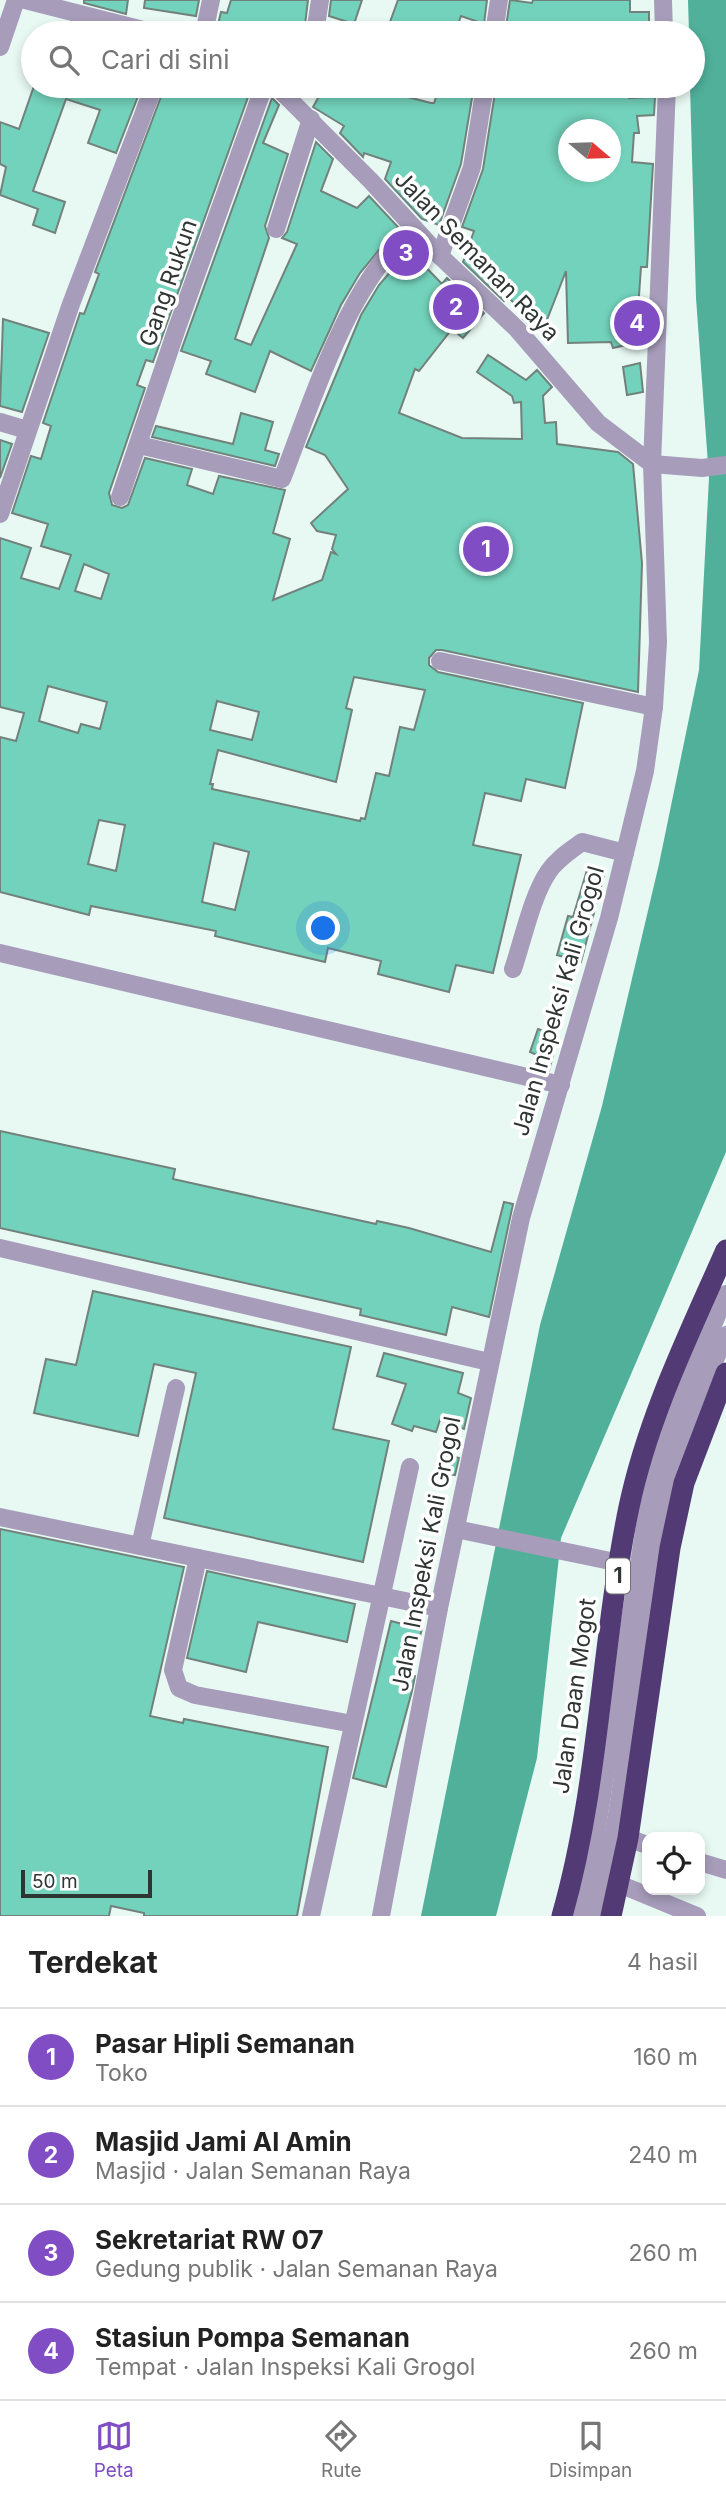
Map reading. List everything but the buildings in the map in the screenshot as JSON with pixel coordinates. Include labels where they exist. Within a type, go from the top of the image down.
[{"type":"highway","name":"Jalan Daan Mogot","points":[[562,1916],[584,1805],[614,1562],[650,1428],[726,1250]]},
{"type":"highway","name":"1","points":[[611,1916],[619,1884],[638,1841],[673,1535],[684,1483],[726,1373]]},
{"type":"street","points":[[0,47],[16,0]]},
{"type":"street","points":[[25,0],[95,21]]},
{"type":"street","points":[[207,21],[211,0]]},
{"type":"street","points":[[317,21],[320,0]]},
{"type":"street","points":[[496,21],[499,0]]},
{"type":"street","points":[[663,0],[664,21]]},
{"type":"street","points":[[0,514],[27,430],[150,98]]},
{"type":"street","name":"Gang Rukun","points":[[120,497],[260,98]]},
{"type":"street","name":"Jalan Semanan Raya","points":[[292,98],[440,256],[516,329],[598,423],[652,464]]},
{"type":"street","points":[[440,256],[472,167],[483,98]]},
{"type":"street","name":"Jalan Inspeksi Kali Grogol","points":[[380,1916],[439,1608],[460,1530],[489,1362],[522,1218],[625,853],[645,771],[654,707],[658,642],[652,464],[667,98]]},
{"type":"street","points":[[276,229],[311,119]]},
{"type":"street","points":[[139,445],[282,479],[327,365],[370,276],[401,239],[415,228]]},
{"type":"street","points":[[0,422],[27,430]]},
{"type":"street","points":[[652,464],[702,468],[726,465]]},
{"type":"street","points":[[440,661],[654,707]]},
{"type":"street","points":[[513,969],[549,871],[562,857],[582,842],[625,853]]},
{"type":"street","points":[[0,953],[561,1085]]},
{"type":"street","points":[[0,1248],[489,1362]]},
{"type":"street","points":[[579,1916],[589,1877],[651,1488],[677,1411],[726,1294]]},
{"type":"street","points":[[595,1916],[611,1847],[650,1571],[669,1475],[726,1335]]},
{"type":"street","points":[[140,1546],[176,1388]]},
{"type":"street","points":[[311,1916],[410,1467]]},
{"type":"street","points":[[0,1517],[439,1608]]},
{"type":"street","points":[[460,1530],[614,1562]]},
{"type":"street","points":[[198,1558],[173,1670],[179,1688],[195,1695],[353,1724]]},
{"type":"street","points":[[705,1864],[726,1870]]},
{"type":"street","points":[[619,1884],[697,1916]]},
{"type":"shaded area","points":[[688,0],[726,0],[726,1152],[561,1538],[537,1758],[496,1916],[421,1916],[540,1325],[602,1106],[659,864],[699,670],[709,478],[696,298],[690,98],[705,98],[705,21],[689,21]]},
{"type":"place","name":"Sekretariat RW 07","points":[[406,253]]},
{"type":"place","name":"Masjid Jami Al Amin","points":[[456,307]]},
{"type":"place","name":"Stasiun Pompa Semanan","points":[[637,323]]},
{"type":"place","name":"Pasar Hipli Semanan","points":[[486,549]]}]
